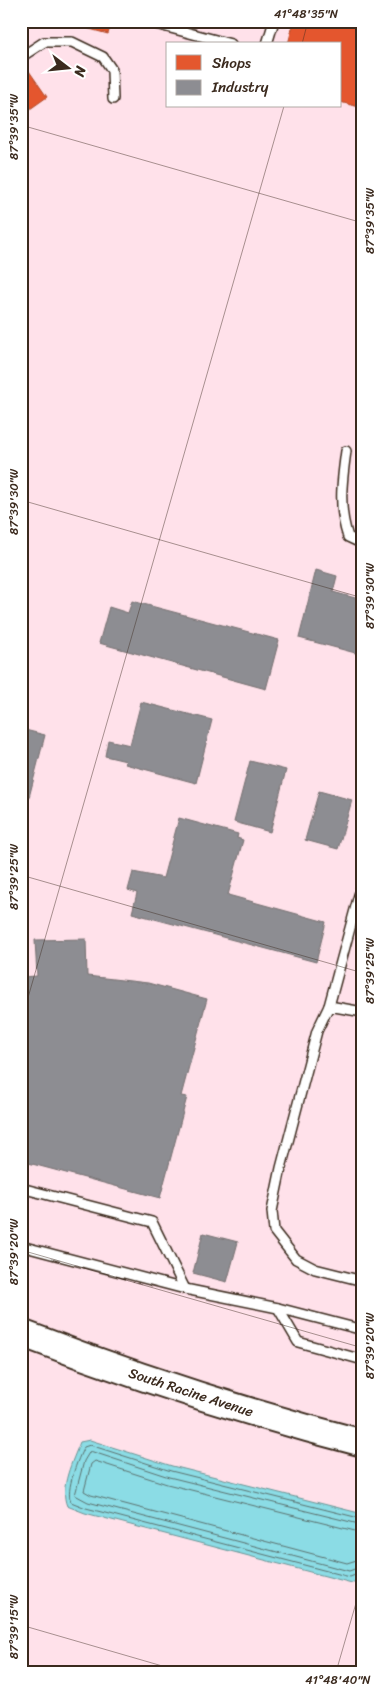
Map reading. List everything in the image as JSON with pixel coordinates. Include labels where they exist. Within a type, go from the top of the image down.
[{"type":"street","name":"South Racine Avenue","points":[[21,1333],[191,1394],[280,1422],[363,1444]]},
{"type":"lane","points":[[144,21],[223,42]]},
{"type":"lane","points":[[268,42],[274,21]]},
{"type":"lane","points":[[21,57],[44,42],[72,42],[103,57],[112,70],[113,99]]},
{"type":"lane","points":[[346,451],[342,484],[342,520],[348,537],[363,544]]},
{"type":"lane","points":[[363,880],[329,1006],[318,1031],[280,1168],[272,1211],[274,1231],[296,1258],[315,1269],[363,1281]]},
{"type":"lane","points":[[329,1006],[363,1012]]},
{"type":"lane","points":[[21,1188],[152,1222],[185,1289]]},
{"type":"lane","points":[[21,1246],[185,1289],[278,1308],[363,1330]]},
{"type":"lane","points":[[278,1308],[298,1342],[363,1360]]},
{"type":"shaded area","points":[[21,21],[363,21],[363,1672],[21,1672]]},
{"type":"water","points":[[90,1440],[172,1466],[363,1514],[363,1576],[352,1583],[85,1513],[67,1506],[65,1491],[71,1465],[80,1442]]},
{"type":"building: Shops","points":[[60,21],[112,21],[108,34]]},
{"type":"building: Shops","points":[[294,21],[363,21],[363,108],[342,103],[342,42],[289,42]]},
{"type":"building: Shops","points":[[29,71],[47,97],[23,114],[26,118],[21,122],[21,77]]},
{"type":"building: Industry","points":[[316,570],[337,576],[333,592],[363,600],[363,655],[299,638]]},
{"type":"building: Industry","points":[[132,601],[279,640],[266,689],[99,643],[109,607],[128,613]]},
{"type":"building: Industry","points":[[141,702],[212,720],[196,783],[125,764],[126,761],[105,756],[108,740],[130,745]]},
{"type":"building: Industry","points":[[21,729],[45,735],[26,809],[21,807]]},
{"type":"building: Industry","points":[[250,761],[286,770],[270,832],[234,822]]},
{"type":"building: Industry","points":[[319,791],[352,800],[338,849],[305,840]]},
{"type":"building: Industry","points":[[179,818],[238,834],[237,838],[243,840],[228,895],[326,922],[316,962],[132,913],[137,893],[128,890],[133,872],[163,878]]},
{"type":"building: Industry","points":[[86,939],[87,976],[148,983],[207,999],[181,1096],[187,1097],[160,1198],[21,1161],[21,977],[37,976],[35,940]]},
{"type":"building: Industry","points":[[203,1233],[238,1242],[227,1282],[193,1273]]}]
